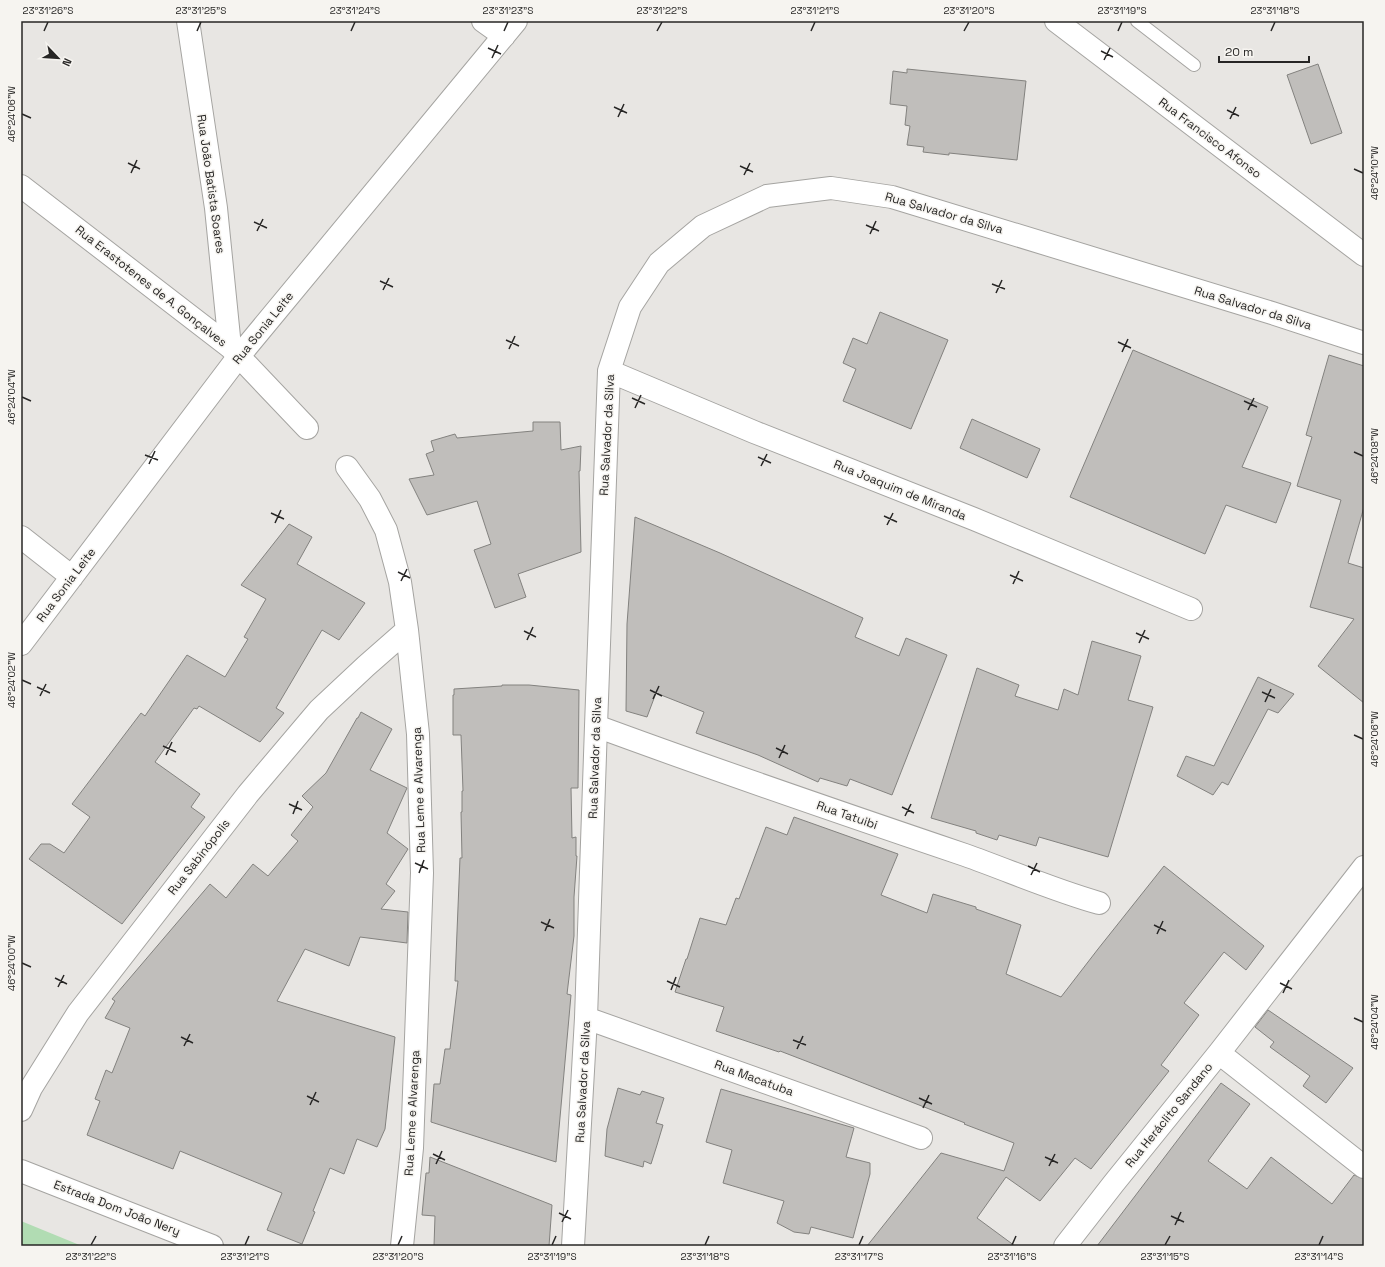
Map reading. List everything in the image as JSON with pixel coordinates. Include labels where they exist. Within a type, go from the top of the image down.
[{"type":"street","name":"Rua João Batista Soares","points":[[188,21],[216,208],[235,352]]},
{"type":"street","points":[[483,21],[510,28]]},
{"type":"street","name":"Rua Francisco Afonso","points":[[1056,21],[1364,255]]},
{"type":"street","name":"Rua Sonia Leite","points":[[21,644],[235,352],[510,28]]},
{"type":"street","name":"Rua Erastotenes de A. Gonçalves","points":[[21,186],[235,352],[307,428]]},
{"type":"street","name":"Rua Salvador da Silva","points":[[573,1246],[586,1018],[609,371],[630,307],[659,263],[703,226],[766,196],[832,188],[892,196],[1272,313],[1364,343]]},
{"type":"street","name":"Rua Joaquim de Miranda","points":[[609,371],[754,432],[974,519],[1191,609]]},
{"type":"street","name":"Rua Leme e Alvarenga","points":[[347,467],[370,499],[386,530],[400,582],[407,630],[418,734],[422,873],[412,1148],[402,1246]]},
{"type":"street","points":[[21,537],[72,576]]},
{"type":"street","name":"Rua Sabinópolis","points":[[21,1110],[31,1088],[78,1013],[248,794],[319,710],[407,630]]},
{"type":"street","name":"Rua Tatuibi","points":[[596,726],[978,860],[1057,890],[1099,903]]},
{"type":"street","points":[[1219,1053],[1364,867]]},
{"type":"street","name":"Rua Macatuba","points":[[586,1018],[922,1138]]},
{"type":"street","name":"Rua Heráclito Sandano","points":[[1065,1246],[1219,1053],[1364,1167]]},
{"type":"street","name":"Estrada Dom João Nery","points":[[21,1171],[212,1246]]},
{"type":"lane","points":[[1137,21],[1194,65]]},
{"type":"green space","points":[[21,1221],[82,1246],[21,1246]]},
{"type":"building","points":[[1318,64],[1342,133],[1311,144],[1287,75]]},
{"type":"building","points":[[907,69],[1026,81],[1017,160],[949,153],[949,155],[923,152],[924,147],[907,145],[910,126],[905,125],[907,106],[890,104],[893,71],[907,73]]},
{"type":"building","points":[[880,312],[948,340],[911,429],[843,401],[856,369],[843,363],[853,338],[867,344]]},
{"type":"building","points":[[1133,350],[1268,407],[1242,467],[1291,483],[1276,523],[1226,505],[1205,554],[1070,497]]},
{"type":"building","points":[[1329,355],[1364,366],[1364,507],[1348,563],[1364,568],[1364,703],[1318,666],[1354,619],[1310,607],[1341,500],[1297,486],[1312,437],[1306,435]]},
{"type":"building","points":[[972,419],[1040,449],[1027,478],[960,448]]},
{"type":"building","points":[[533,422],[560,422],[561,450],[581,446],[579,471],[581,552],[518,574],[526,597],[495,608],[474,550],[491,544],[477,501],[427,515],[409,479],[434,475],[426,454],[434,451],[431,441],[455,434],[457,438],[533,431]]},
{"type":"building","points":[[635,517],[720,553],[863,618],[855,637],[899,656],[906,638],[947,655],[892,795],[850,779],[847,786],[820,778],[818,782],[758,755],[696,733],[704,712],[656,693],[647,717],[626,711],[627,624]]},
{"type":"building","points":[[289,524],[312,537],[297,564],[365,603],[339,640],[322,630],[276,708],[284,713],[260,742],[199,706],[197,709],[194,708],[155,762],[200,794],[191,807],[205,817],[122,924],[29,859],[41,844],[50,844],[64,853],[90,817],[72,804],[141,713],[145,716],[187,655],[225,677],[248,639],[244,637],[266,599],[241,585]]},
{"type":"building","points":[[1092,641],[1141,656],[1128,700],[1153,707],[1108,857],[1039,837],[1036,846],[999,835],[997,840],[976,833],[976,831],[931,818],[977,668],[1019,685],[1015,696],[1058,710],[1064,689],[1078,695]]},
{"type":"building","points":[[1258,677],[1294,694],[1278,713],[1268,709],[1228,785],[1222,782],[1213,795],[1177,776],[1186,756],[1214,766]]},
{"type":"building","points":[[502,685],[529,685],[579,690],[578,788],[571,788],[572,838],[576,837],[577,856],[574,897],[574,936],[567,994],[571,995],[556,1162],[431,1122],[434,1084],[440,1084],[445,1049],[450,1049],[458,981],[455,981],[460,858],[462,858],[461,812],[463,791],[461,735],[453,735],[453,695],[454,689]]},
{"type":"building","points":[[361,712],[392,729],[370,770],[407,788],[387,833],[408,849],[386,884],[395,891],[381,909],[408,912],[407,943],[360,937],[349,966],[305,949],[277,1001],[395,1037],[385,1129],[377,1147],[357,1139],[344,1174],[330,1168],[302,1244],[267,1230],[282,1193],[180,1151],[173,1169],[87,1135],[100,1101],[95,1099],[106,1070],[112,1073],[130,1028],[105,1018],[115,1001],[112,999],[210,884],[226,898],[253,864],[268,876],[298,841],[291,835],[313,807],[302,796],[326,773]]},
{"type":"building","points":[[794,817],[898,854],[881,895],[927,913],[933,894],[976,907],[976,909],[1021,925],[1006,974],[1061,997],[1164,866],[1264,946],[1246,970],[1224,952],[1184,1003],[1199,1015],[1161,1065],[1169,1071],[1091,1169],[1075,1158],[1040,1201],[1006,1177],[977,1218],[1015,1246],[867,1246],[941,1153],[1004,1171],[1014,1143],[780,1051],[779,1052],[716,1031],[724,1007],[675,992],[700,918],[726,925],[736,898],[739,899],[766,827],[787,835]]},
{"type":"building","points":[[1268,1010],[1353,1068],[1326,1103],[1303,1086],[1310,1076],[1270,1047],[1274,1042],[1255,1027]]},
{"type":"building","points":[[1221,1083],[1250,1104],[1208,1161],[1247,1189],[1271,1157],[1332,1204],[1354,1175],[1364,1179],[1364,1246],[1097,1246]]},
{"type":"building","points":[[618,1088],[640,1095],[642,1091],[664,1098],[656,1123],[663,1125],[657,1145],[651,1164],[644,1161],[643,1167],[605,1156],[607,1129]]},
{"type":"building","points":[[721,1089],[854,1128],[846,1157],[870,1163],[870,1174],[853,1238],[811,1227],[809,1234],[794,1232],[777,1223],[784,1201],[723,1183],[732,1150],[706,1142]]},
{"type":"building","points":[[430,1157],[552,1205],[549,1246],[434,1246],[435,1216],[422,1215],[426,1173],[429,1173]]}]
